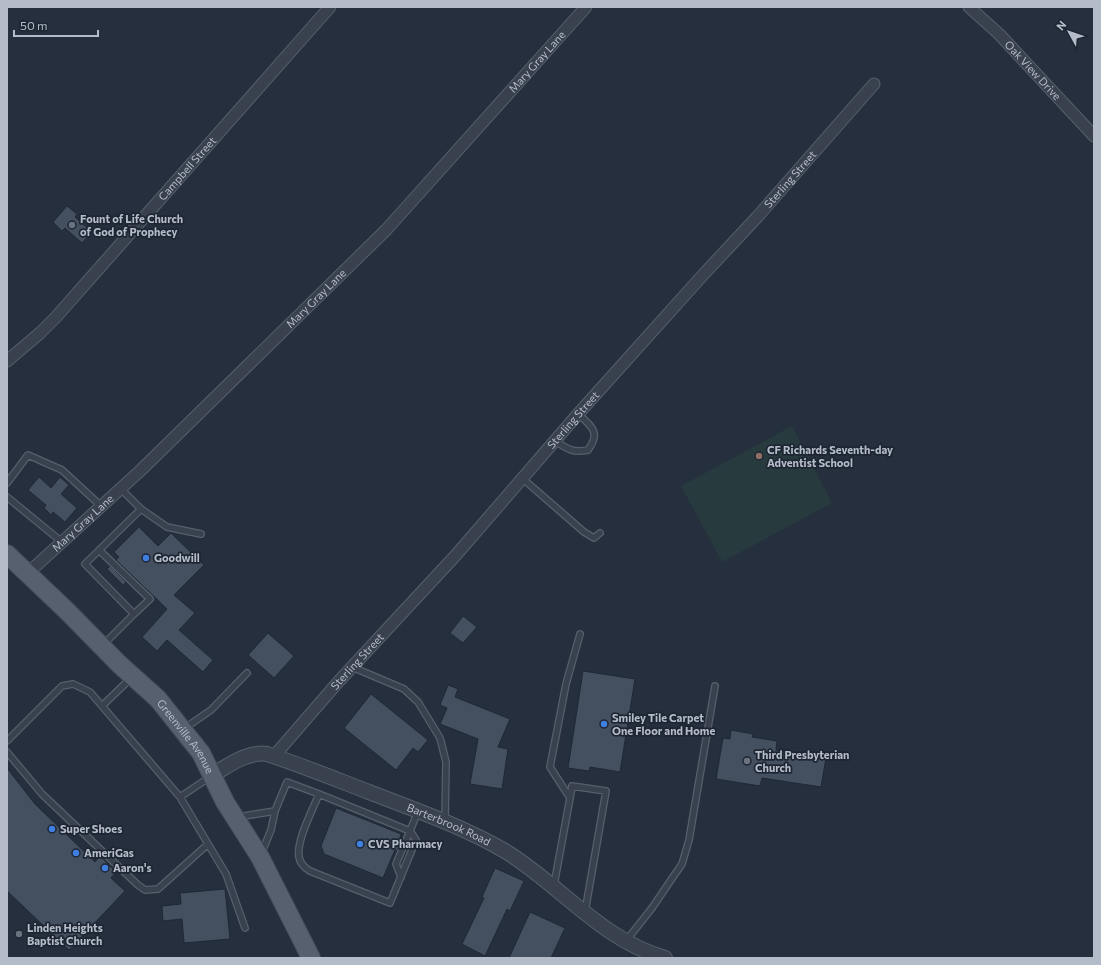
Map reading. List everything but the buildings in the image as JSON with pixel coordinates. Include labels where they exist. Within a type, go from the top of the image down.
[{"type":"main road","name":"Greenville Avenue","points":[[8,558],[28,573],[158,699],[201,752],[225,802],[260,856],[312,958]]},
{"type":"street","name":"Campbell Street","points":[[7,361],[40,333],[56,317],[330,7]]},
{"type":"street","name":"Mary Gray Lane","points":[[28,573],[141,470],[386,230],[586,7]]},
{"type":"street","name":"Oak View Drive","points":[[969,7],[999,34],[1094,136]]},
{"type":"street","name":"Sterling Street","points":[[274,756],[352,667],[456,555],[578,414],[758,216],[874,84]]},
{"type":"street","name":"Barterbrook Road","points":[[212,775],[252,754],[260,753],[274,756],[418,811],[489,842],[506,852],[606,929],[647,952],[665,958]]},
{"type":"lane","points":[[555,441],[570,450],[579,452],[588,450],[594,443],[595,434],[591,425],[578,414]]},
{"type":"lane","points":[[7,483],[28,454],[62,470],[101,506]]},
{"type":"lane","points":[[522,478],[584,532],[594,538],[600,533]]},
{"type":"lane","points":[[121,489],[141,509],[167,527],[201,534]]},
{"type":"lane","points":[[7,497],[62,542]]},
{"type":"lane","points":[[134,614],[85,564],[141,509]]},
{"type":"lane","points":[[99,550],[150,599],[102,646]]},
{"type":"lane","points":[[570,798],[550,767],[566,684],[580,634]]},
{"type":"lane","points":[[352,667],[404,689],[418,702],[440,738],[446,762],[445,823]]},
{"type":"lane","points":[[183,729],[211,710],[247,673]]},
{"type":"lane","points":[[102,706],[133,676]]},
{"type":"lane","points":[[7,741],[62,686],[74,684],[90,692],[180,797],[226,874],[245,928]]},
{"type":"lane","points":[[626,941],[652,908],[682,864],[689,840],[715,686]]},
{"type":"lane","points":[[7,752],[42,794],[145,890],[158,889],[208,844]]},
{"type":"lane","points":[[180,797],[212,775]]},
{"type":"lane","points":[[260,856],[271,830],[275,811],[287,782],[319,794],[410,831],[416,840],[390,903],[310,871],[304,866],[299,857],[299,844],[319,794]]},
{"type":"lane","points":[[553,887],[572,786],[606,791],[585,912]]},
{"type":"lane","points":[[235,818],[275,811]]},
{"type":"lane","points":[[401,877],[396,864],[418,811]]},
{"type":"green space","points":[[792,426],[832,503],[722,562],[681,486]]},
{"type":"place","name":"Fount of Life Church of God of Prophecy","points":[[72,225]]},
{"type":"place","name":"CF Richards Seventh-day Adventist School","points":[[759,456]]},
{"type":"place","name":"Goodwill","points":[[146,558]]},
{"type":"place","name":"Smiley Tile Carpet One Floor and Home","points":[[604,724]]},
{"type":"place","name":"Third Presbyterian Church","points":[[747,761]]},
{"type":"place","name":"Super Shoes","points":[[52,829]]},
{"type":"place","name":"CVS Pharmacy","points":[[360,844]]},
{"type":"place","name":"AmeriGas","points":[[76,853]]},
{"type":"place","name":"Aaron's","points":[[105,868]]},
{"type":"place","name":"Linden Heights Baptist Church","points":[[19,934]]}]
